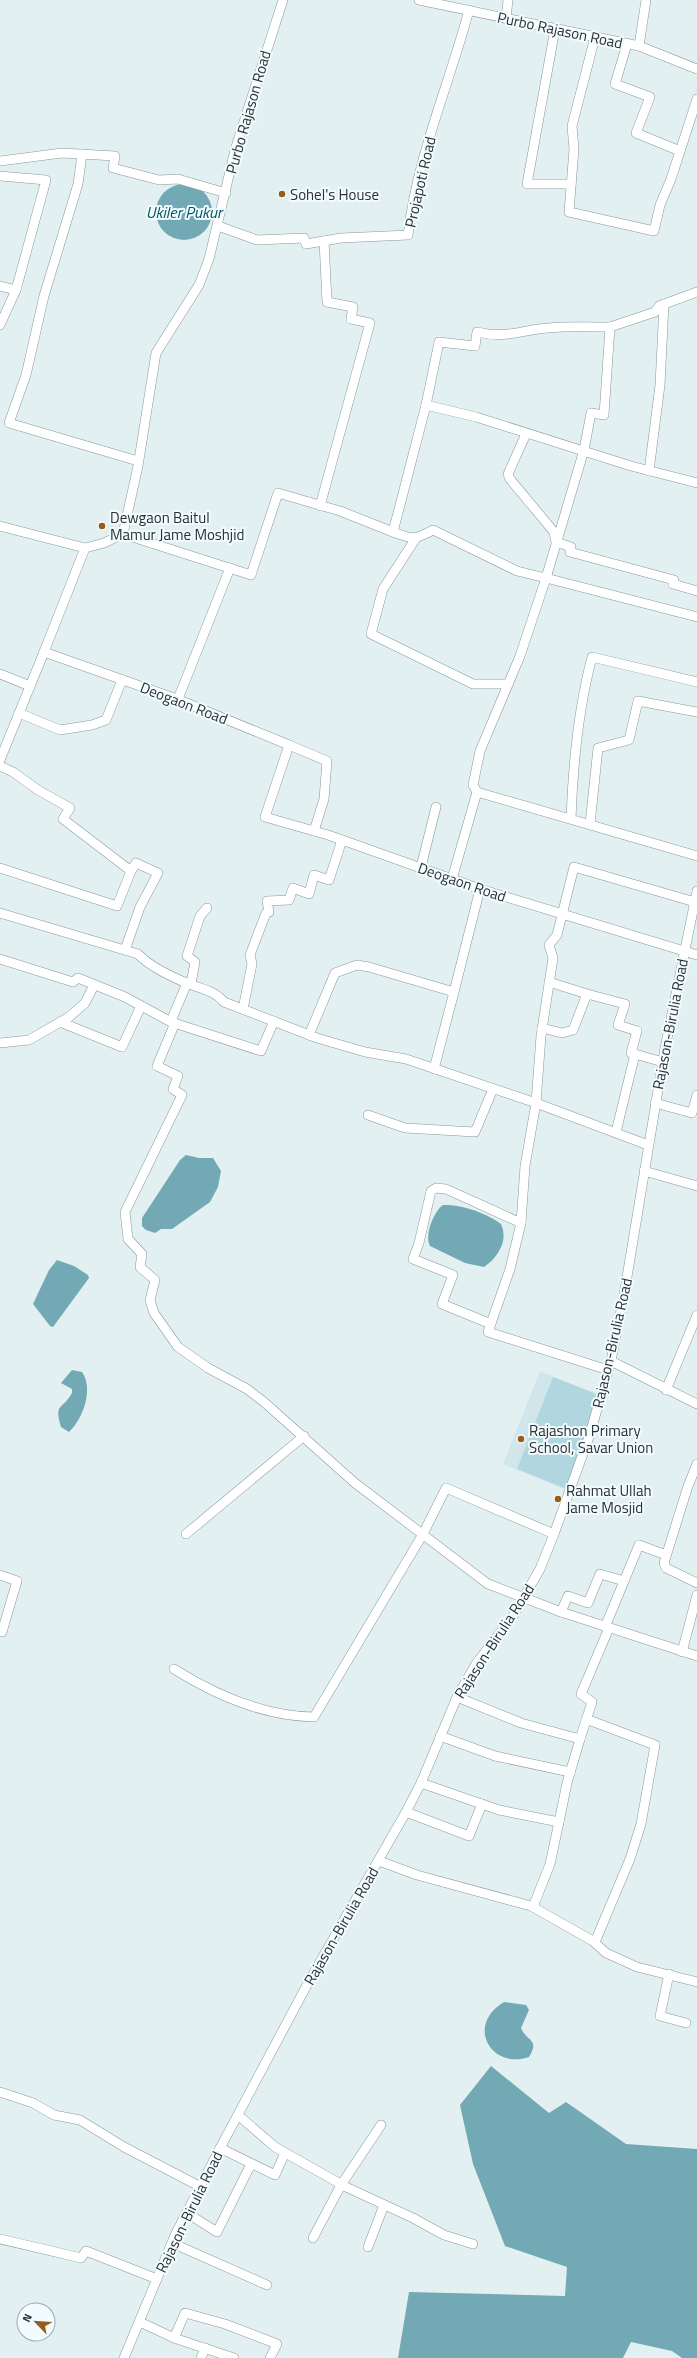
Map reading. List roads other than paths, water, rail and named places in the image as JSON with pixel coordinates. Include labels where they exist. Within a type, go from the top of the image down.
[{"type":"street","name":"Purbo Rajason Road","points":[[218,226],[235,150],[283,0]]},
{"type":"street","name":"Purbo Rajason Road","points":[[420,0],[639,46],[697,69]]},
{"type":"street","points":[[506,18],[508,0]]},
{"type":"street","points":[[639,46],[646,0]]},
{"type":"street","name":"Projapoti Road","points":[[218,226],[257,240],[304,238],[306,244],[341,238],[408,235],[411,207],[427,146],[470,10]]},
{"type":"street","points":[[555,29],[527,184],[571,184]]},
{"type":"street","points":[[595,37],[572,126],[574,149],[569,212],[654,231],[660,205],[697,99]]},
{"type":"street","points":[[627,44],[615,84],[650,97],[636,133],[680,150]]},
{"type":"street","points":[[0,161],[62,153],[115,156],[114,168],[159,180],[178,179],[226,193]]},
{"type":"street","points":[[82,154],[78,184],[44,296],[26,375],[9,422],[56,438],[138,461]]},
{"type":"street","points":[[0,176],[46,180],[16,290],[0,325]]},
{"type":"street","points":[[123,534],[138,461],[156,352],[199,285],[209,259],[218,226]]},
{"type":"street","points":[[320,506],[370,323],[351,319],[353,307],[327,302],[324,241]]},
{"type":"street","points":[[0,286],[16,290]]},
{"type":"street","points":[[393,532],[426,405],[439,342],[475,346],[477,332],[490,335],[509,336],[547,328],[610,327],[655,312],[658,306],[697,292]]},
{"type":"street","points":[[649,471],[660,385],[664,304]]},
{"type":"street","points":[[610,327],[604,415],[590,413],[584,450],[546,578],[508,684],[480,751],[473,785],[477,792],[571,818],[697,856]]},
{"type":"street","points":[[426,405],[476,416],[526,434],[584,450],[649,471],[697,482]]},
{"type":"street","points":[[526,434],[508,474],[510,479],[554,532],[556,542]]},
{"type":"street","points":[[0,526],[85,548],[104,543],[123,534],[251,575],[278,493],[393,532],[416,538]]},
{"type":"street","points":[[508,684],[473,684],[371,634],[383,589],[416,538],[433,530],[517,571],[697,617]]},
{"type":"street","points":[[556,542],[571,547],[570,552],[674,580],[673,584],[697,591]]},
{"type":"street","points":[[0,760],[3,742],[19,713],[85,548]]},
{"type":"street","points":[[178,699],[230,568]]},
{"type":"street","name":"Deogaon Road","points":[[44,652],[178,699],[289,745],[265,817],[342,840],[480,889],[697,955]]},
{"type":"street","points":[[571,818],[574,756],[580,708],[592,657],[697,682]]},
{"type":"street","points":[[0,674],[30,686]]},
{"type":"street","points":[[19,713],[60,730],[92,725],[106,720],[122,680]]},
{"type":"street","points":[[590,824],[598,748],[629,740],[638,701],[697,712]]},
{"type":"street","points":[[289,745],[327,761],[324,799],[314,831]]},
{"type":"street","points":[[0,766],[14,772],[38,790],[70,808],[63,819],[132,871]]},
{"type":"street","points":[[452,879],[477,792]]},
{"type":"street","points":[[421,867],[436,807]]},
{"type":"street","points":[[243,1009],[252,964],[250,955],[266,913],[269,912],[267,900],[289,900],[293,888],[309,894],[314,875],[329,880],[342,840]]},
{"type":"street","points":[[0,868],[117,906],[136,863],[158,873],[140,907],[125,950]]},
{"type":"street","points":[[608,1370],[488,1332],[510,1269],[521,1223],[525,1166],[536,1103],[542,1028],[553,958],[549,945],[557,935],[561,914],[574,867],[695,902]]},
{"type":"street","points":[[434,1069],[480,889]]},
{"type":"street","name":"Rajason-Birulia Road","points":[[124,2358],[172,2242],[220,2148],[308,1983],[406,1812],[421,1783],[457,1697],[476,1664],[513,1616],[522,1598],[540,1570],[589,1437],[611,1361],[624,1295],[663,1062],[697,891]]},
{"type":"street","points":[[207,908],[200,916],[187,956],[195,962],[189,984],[157,1066],[178,1076],[173,1089],[182,1095],[125,1212],[128,1239],[142,1254],[140,1267],[155,1280],[150,1300],[154,1313],[178,1347],[208,1368],[247,1389],[304,1436],[324,1457],[355,1483],[488,1584],[522,1598],[607,1628],[697,1656]]},
{"type":"street","points":[[0,913],[138,954],[145,962],[189,984],[218,995],[224,1002],[309,1035],[365,1052],[406,1059],[536,1103],[648,1145]]},
{"type":"street","points":[[0,959],[73,982],[78,978],[94,984],[173,1022],[261,1051],[274,1021]]},
{"type":"street","points":[[309,1035],[335,973],[357,965],[369,967],[454,992]]},
{"type":"street","points":[[549,982],[625,1004],[618,1024],[637,1032],[631,1053],[663,1062]]},
{"type":"street","points":[[0,1043],[29,1040],[60,1022],[85,1003],[94,984]]},
{"type":"street","points":[[542,1028],[562,1033],[574,1030],[587,994]]},
{"type":"street","points":[[60,1022],[122,1047],[141,1006]]},
{"type":"street","points":[[616,1132],[635,1054]]},
{"type":"street","points":[[368,1115],[405,1128],[475,1132],[493,1089]]},
{"type":"street","points":[[656,1103],[692,1113],[697,1095]]},
{"type":"street","points":[[644,1171],[697,1186]]},
{"type":"street","points":[[491,1324],[442,1304],[453,1275],[413,1259],[419,1243],[431,1191],[436,1188],[446,1189],[521,1223]]},
{"type":"street","points":[[666,1390],[697,1315]]},
{"type":"street","points":[[611,1361],[666,1390],[697,1404]]},
{"type":"street","points":[[186,1534],[304,1436]]},
{"type":"street","points":[[697,1464],[688,1486],[664,1563],[666,1568],[697,1583]]},
{"type":"street","points":[[174,1669],[200,1685],[257,1709],[288,1717],[314,1717],[424,1534],[446,1488],[554,1534]]},
{"type":"street","points":[[532,1907],[550,1864],[570,1772],[592,1702],[581,1694],[624,1581],[639,1545],[666,1555]]},
{"type":"street","points":[[561,1612],[568,1596],[588,1603],[600,1574],[624,1581]]},
{"type":"street","points":[[0,1576],[17,1581],[2,1632],[0,1631]]},
{"type":"street","points":[[682,1652],[697,1595]]},
{"type":"street","points":[[457,1697],[522,1723],[580,1739]]},
{"type":"street","points":[[586,1719],[655,1745],[641,1824],[630,1859],[594,1942]]},
{"type":"street","points":[[440,1736],[495,1756],[570,1772]]},
{"type":"street","points":[[421,1783],[499,1810],[559,1822]]},
{"type":"street","points":[[406,1812],[469,1836],[482,1804]]},
{"type":"street","points":[[378,1861],[417,1875],[532,1907],[594,1942],[606,1953],[637,1967],[697,1982]]},
{"type":"street","points":[[669,1974],[660,2016],[686,2023]]},
{"type":"street","points":[[0,2092],[34,2103],[54,2115],[80,2120],[124,2147],[201,2187]]},
{"type":"street","points":[[238,2115],[285,2153],[341,2185],[444,2235],[473,2244]]},
{"type":"street","points":[[313,2238],[341,2185],[381,2125]]},
{"type":"street","points":[[220,2148],[275,2175],[285,2153]]},
{"type":"street","points":[[187,2214],[217,2232],[251,2164]]},
{"type":"street","points":[[368,2247],[384,2205]]},
{"type":"street","points":[[0,2239],[81,2258],[86,2251],[157,2279]]},
{"type":"street","points":[[172,2242],[267,2285]]},
{"type":"street","points":[[174,2338],[185,2313],[225,2324],[277,2344],[270,2358]]},
{"type":"street","points":[[140,2322],[174,2338],[234,2358]]},
{"type":"street","points":[[201,2358],[205,2348]]},
{"type":"water","name":"Ukiler Pukur","points":[[184,184],[195,186],[204,192],[210,201],[212,212],[210,223],[204,232],[195,238],[184,240],[173,238],[164,232],[158,223],[156,212],[158,201],[164,192],[173,186]]},
{"type":"water","points":[[186,1155],[199,1158],[213,1158],[221,1171],[218,1187],[210,1202],[172,1229],[161,1229],[155,1233],[146,1230],[142,1226],[142,1218],[180,1160]]},
{"type":"water","points":[[443,1205],[457,1206],[473,1210],[488,1216],[501,1224],[504,1237],[503,1243],[497,1254],[484,1267],[465,1263],[430,1246],[428,1241],[429,1230],[436,1212]]},
{"type":"water","points":[[57,1260],[74,1266],[88,1275],[89,1278],[53,1327],[50,1326],[33,1304],[49,1270]]},
{"type":"water","points":[[72,1370],[82,1372],[87,1387],[87,1395],[79,1420],[69,1432],[61,1427],[58,1414],[60,1407],[72,1393],[72,1389],[61,1383]]},
{"type":"water","points":[[504,2002],[526,2005],[529,2010],[521,2028],[533,2044],[529,2057],[515,2059],[504,2057],[494,2051],[488,2043],[485,2033],[486,2022],[492,2012]]},
{"type":"water","points":[[491,2066],[549,2113],[566,2102],[626,2144],[697,2149],[697,2358],[682,2358],[672,2351],[631,2342],[623,2358],[398,2358],[409,2292],[565,2296],[567,2267],[505,2246],[473,2164],[460,2105]]},
{"type":"place","name":"Sohel's House","points":[[282,194]]},
{"type":"place","name":"Dewgaon Baitul Mamur Jame Moshjid","points":[[102,526]]},
{"type":"place","name":"Rajashon Primary School, Savar Union","points":[[521,1439]]},
{"type":"place","name":"Rahmat Ullah Jame Mosjid","points":[[558,1499]]}]
